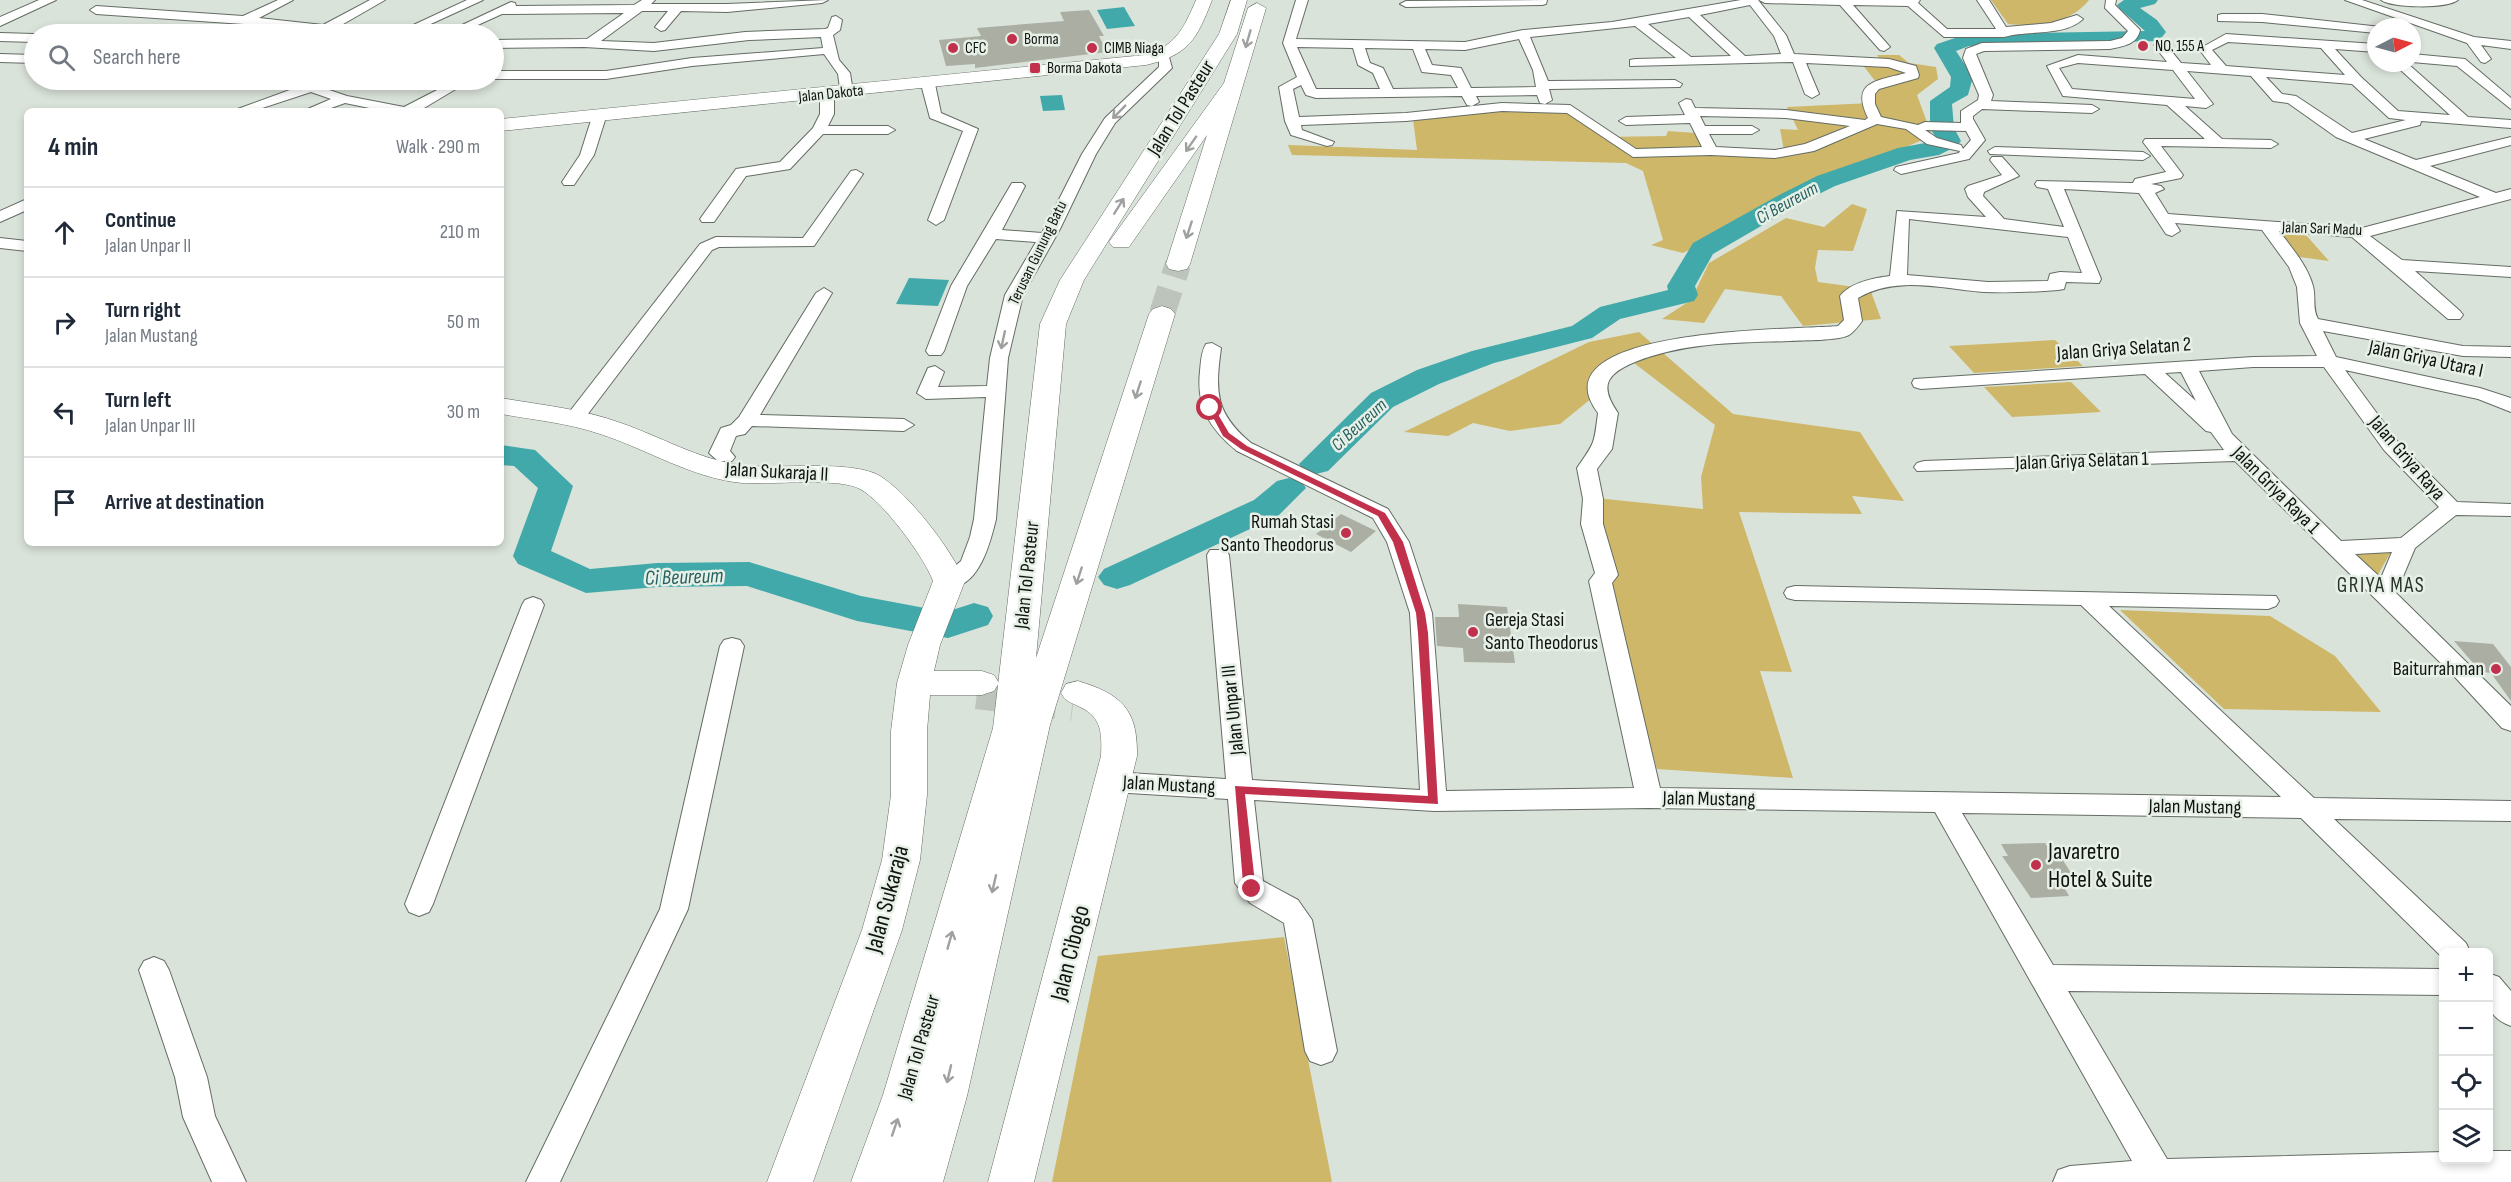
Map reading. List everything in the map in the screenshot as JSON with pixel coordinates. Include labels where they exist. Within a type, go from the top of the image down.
[{"type":"highway","name":"Jalan Tol Pasteur","points":[[876,1182],[906,1095],[1011,728],[1053,324],[1072,280],[1228,34],[1239,0]]},
{"type":"highway","name":"Jalan Tol Pasteur","points":[[1178,264],[1260,0]]},
{"type":"highway","points":[[1032,725],[1068,335],[1079,304],[1092,281],[1237,79]]},
{"type":"highway","name":"Jalan Tol Pasteur","points":[[918,1182],[944,1096],[1032,725],[1162,314]]},
{"type":"main road","name":"Jalan Dakota","points":[[504,125],[1117,65],[1160,57],[1186,43],[1204,0]]},
{"type":"main road","name":"Jalan Sukaraja II","points":[[504,406],[574,418],[610,428],[683,459],[721,464],[740,474],[838,476],[868,481],[886,495],[940,559],[945,587]]},
{"type":"main road","name":"Jalan Sukaraja","points":[[790,1182],[869,929],[901,860],[909,795],[909,731],[949,678],[945,587]]},
{"type":"main road","name":"Jalan Cibogo","points":[[1011,1182],[1119,756],[1121,735],[1117,723],[1076,699]]},
{"type":"street","points":[[120,0],[96,10],[286,24]]},
{"type":"street","points":[[146,14],[178,0]]},
{"type":"street","points":[[244,20],[287,0]]},
{"type":"street","points":[[334,24],[379,0]]},
{"type":"street","points":[[422,24],[476,0],[512,5],[471,24]]},
{"type":"street","points":[[502,10],[641,5],[719,8],[822,0]]},
{"type":"street","points":[[1302,0],[1289,43],[1304,79],[1311,92],[1316,94],[1466,92],[1675,84]]},
{"type":"street","points":[[1406,4],[1542,2],[1541,0]]},
{"type":"street","points":[[1289,43],[1418,47],[1471,45],[1523,34],[1638,22],[1737,6],[1751,0],[1780,35],[1811,84],[1812,94]]},
{"type":"street","points":[[1766,0],[1911,1],[1944,33],[2004,33],[1983,0]]},
{"type":"street","points":[[1933,165],[1964,156],[1978,140],[1970,130],[1966,114],[1980,105],[1986,95],[1969,58],[1969,53],[1973,50],[2110,45],[2130,38],[2132,27],[2109,6],[2112,0]]},
{"type":"street","points":[[2350,0],[2471,40],[2485,59]]},
{"type":"street","points":[[2386,0],[2422,3],[2452,0]]},
{"type":"street","points":[[2386,0],[2417,10],[2440,12]]},
{"type":"street","points":[[0,22],[43,1]]},
{"type":"street","points":[[1844,2],[1884,47]]},
{"type":"street","points":[[749,30],[765,3]]},
{"type":"street","points":[[591,42],[641,5]]},
{"type":"street","points":[[661,27],[678,7]]},
{"type":"street","points":[[704,31],[719,8]]},
{"type":"street","points":[[1691,13],[1741,59]]},
{"type":"street","points":[[1551,17],[1562,30]]},
{"type":"street","points":[[193,24],[210,18]]},
{"type":"street","points":[[2222,18],[2367,28]]},
{"type":"street","points":[[2237,18],[2292,75]]},
{"type":"street","points":[[2001,27],[2067,25],[2078,19]]},
{"type":"street","points":[[504,44],[556,45],[591,42],[654,47],[749,30],[827,33],[834,30],[836,20]]},
{"type":"street","points":[[1638,22],[1689,62]]},
{"type":"street","points":[[593,24],[613,24]]},
{"type":"street","points":[[708,219],[741,172],[785,166],[819,130],[844,73],[833,63],[827,33]]},
{"type":"street","points":[[1523,34],[1544,88],[1545,108]]},
{"type":"street","points":[[2421,34],[2511,45]]},
{"type":"street","points":[[0,37],[24,38]]},
{"type":"street","points":[[2222,70],[2205,49],[2226,38],[2367,47]]},
{"type":"street","points":[[516,75],[556,45]]},
{"type":"street","points":[[1358,45],[1364,65],[1378,71],[1388,93]]},
{"type":"street","points":[[1980,105],[2165,106],[2206,104],[2160,45]]},
{"type":"street","points":[[2325,45],[2356,80],[2394,115],[2465,121],[2510,133]]},
{"type":"street","points":[[1418,47],[1427,69],[1456,71],[1476,110]]},
{"type":"street","points":[[504,75],[606,75],[692,62],[820,51]]},
{"type":"street","points":[[15,58],[24,54]]},
{"type":"street","points":[[0,57],[24,58]]},
{"type":"street","name":"Terusan Gunung Batu","points":[[945,587],[970,566],[980,542],[985,519],[999,358],[1011,305],[1074,182],[1110,121],[1166,68],[1165,60],[1160,57]]},
{"type":"street","points":[[1635,63],[1668,64],[1741,59],[1857,61],[1904,66],[1914,72],[1913,75],[1874,86],[1868,93],[1872,122]]},
{"type":"street","points":[[2421,59],[2459,62],[2511,105]]},
{"type":"street","points":[[2218,143],[2165,106],[2135,98],[2068,93],[2053,70],[2054,66],[2075,60],[2356,80]]},
{"type":"street","points":[[1857,61],[1871,78]]},
{"type":"street","points":[[2111,62],[2135,98]]},
{"type":"street","points":[[1668,64],[1675,84],[1711,151]]},
{"type":"street","points":[[2409,72],[2465,121]]},
{"type":"street","points":[[2255,73],[2278,98],[2290,99],[2332,129],[2350,138],[2414,165],[2503,196]]},
{"type":"street","points":[[1304,79],[1286,87],[1296,132],[1327,142]]},
{"type":"street","points":[[928,84],[935,115],[971,129],[936,220]]},
{"type":"street","points":[[248,108],[303,90]]},
{"type":"street","points":[[315,90],[344,99],[389,108]]},
{"type":"street","points":[[418,108],[446,90]]},
{"type":"street","points":[[1365,94],[1372,119]]},
{"type":"street","points":[[318,108],[344,99]]},
{"type":"street","points":[[1292,121],[1399,118],[1502,107],[1570,109],[1633,153],[1711,151],[1782,153],[1809,148],[1872,122]]},
{"type":"street","points":[[1626,121],[1695,120],[1786,114],[1910,126],[1932,141],[1956,148]]},
{"type":"street","points":[[569,182],[588,155],[599,117]]},
{"type":"street","points":[[1399,118],[1405,136]]},
{"type":"street","points":[[2350,138],[2428,119]]},
{"type":"street","points":[[1695,120],[1752,130]]},
{"type":"street","points":[[1924,126],[1970,130],[2012,176],[1998,180],[1989,188],[1974,189],[1977,193],[1973,194],[1998,221]]},
{"type":"street","points":[[819,130],[888,130]]},
{"type":"street","points":[[2414,165],[2510,133]]},
{"type":"street","points":[[2143,188],[2140,182],[2142,180],[2176,175],[2150,142],[2271,144]]},
{"type":"street","points":[[1901,170],[1989,159],[1996,156],[2143,156]]},
{"type":"street","points":[[574,418],[706,247],[716,242],[808,243],[856,174]]},
{"type":"street","points":[[1649,798],[1600,581],[1607,575],[1592,524],[1593,499],[1587,468],[1602,454],[1608,413],[1598,400],[1597,390],[1601,377],[1612,365],[1676,342],[1843,331],[1853,321],[1849,296],[1865,287],[1898,281],[2015,287],[2058,285],[2056,278],[2060,277],[2093,279],[2074,233],[2047,184],[2177,190]]},
{"type":"street","points":[[935,351],[959,286],[995,229],[1017,186]]},
{"type":"street","name":"Jalan Sari Madu","points":[[2143,188],[2169,225],[2268,227],[2357,233],[2503,196]]},
{"type":"street","points":[[0,217],[24,205]]},
{"type":"street","points":[[1898,281],[1902,214],[1998,221],[2021,225],[2023,228],[2074,233]]},
{"type":"street","name":"Jalan Griya Raya","points":[[2268,227],[2297,267],[2305,287],[2304,297],[2309,323],[2329,361],[2391,446],[2451,508],[2406,545],[2384,596]]},
{"type":"street","points":[[995,229],[1049,233]]},
{"type":"street","points":[[2357,233],[2398,265],[2454,315]]},
{"type":"street","points":[[0,243],[24,246]]},
{"type":"street","points":[[2398,265],[2511,272]]},
{"type":"street","points":[[721,464],[732,453],[742,425],[824,293]]},
{"type":"street","points":[[2309,323],[2463,351],[2511,352]]},
{"type":"street","points":[[1212,348],[1207,382],[1210,408],[1226,434],[1244,447],[1381,514],[1398,542],[1420,613],[1434,801]]},
{"type":"street","name":"Jalan Griya Selatan 2","points":[[1921,384],[2253,362],[2329,361]]},
{"type":"street","name":"Jalan Griya Utara I","points":[[2329,361],[2509,403]]},
{"type":"street","name":"Jalan Griya Raya 1","points":[[2188,367],[2223,436],[2384,596]]},
{"type":"street","points":[[2151,370],[2223,436]]},
{"type":"street","points":[[935,372],[926,393],[997,391]]},
{"type":"street","points":[[742,425],[904,425]]},
{"type":"street","name":"Jalan Griya Selatan 1","points":[[1924,467],[2240,455]]},
{"type":"street","points":[[2451,508],[2511,510]]},
{"type":"street","points":[[2334,548],[2406,545]]},
{"type":"street","name":"Jalan Unpar III","points":[[1218,555],[1249,883],[1258,896],[1289,909],[1298,920],[1321,1051]]},
{"type":"street","points":[[1795,593],[2268,601]]},
{"type":"street","points":[[2384,596],[2511,722]]},
{"type":"street","points":[[2088,599],[2270,770],[2306,809],[2452,948]]},
{"type":"street","points":[[419,904],[533,605]]},
{"type":"street","points":[[543,1182],[674,909],[732,646]]},
{"type":"street","name":"Jalan Mustang","points":[[1112,782],[1434,801],[1649,798],[2511,811]]},
{"type":"street","points":[[1943,802],[2158,1174]]},
{"type":"street","points":[[154,970],[191,1077],[199,1117],[229,1182]]},
{"type":"street","points":[[2045,978],[2439,982]]},
{"type":"street","points":[[2493,992],[2511,1012]]},
{"type":"street","points":[[2070,1182],[2158,1174],[2206,1177],[2511,1167]]},
{"type":"shaded area","points":[[1991,0],[2089,0],[2063,19],[2030,25],[2008,24]]},
{"type":"shaded area","points":[[1877,55],[1899,55],[1909,63],[1936,67],[1938,79],[1917,95],[1932,136],[1808,188],[1683,253],[1651,245],[1663,240],[1643,171],[1626,163],[1292,155],[1288,145],[1417,150],[1413,119],[1505,109],[1570,110],[1605,137],[1666,136],[1668,131],[1696,133],[1711,155],[1785,156],[1780,129],[1798,130],[1787,107],[1871,103],[1869,97],[1879,86],[1862,64],[1883,64]]},
{"type":"shaded area","points":[[1852,204],[1867,209],[1853,251],[1818,250],[1815,268],[1818,282],[1870,289],[1881,319],[1803,326],[1781,296],[1725,289],[1704,323],[1662,319],[1691,300],[1709,263],[1786,218],[1824,227]]},
{"type":"shaded area","points":[[2274,231],[2305,234],[2329,261],[2292,256]]},
{"type":"shaded area","points":[[1639,332],[1733,414],[1860,432],[1904,501],[1852,496],[1862,514],[1739,512],[1792,672],[1760,671],[1793,778],[1657,769],[1589,529],[1596,498],[1703,509],[1701,477],[1715,425],[1634,363],[1602,373],[1592,398],[1560,424],[1510,431],[1473,423],[1448,436],[1404,432],[1589,342]]},
{"type":"shaded area","points":[[2055,340],[2083,366],[1974,373],[1949,346]]},
{"type":"shaded area","points":[[2071,382],[2101,412],[2012,417],[1984,387]]},
{"type":"shaded area","points":[[2392,550],[2376,578],[2349,552]]},
{"type":"shaded area","points":[[2120,610],[2270,616],[2335,656],[2381,712],[2224,709]]},
{"type":"shaded area","points":[[1284,937],[1332,1182],[1052,1182],[1098,956]]},
{"type":"water","points":[[1124,7],[1135,26],[1107,29],[1097,10]]},
{"type":"water","points":[[1062,95],[1065,110],[1043,111],[1040,96]]},
{"type":"water","points":[[909,278],[949,280],[938,306],[896,304]]},
{"type":"building","name":"Borma","points":[[1089,10],[1104,36],[1099,36],[1107,52],[975,68],[975,64],[946,66],[939,40],[981,36],[977,28],[1064,21],[1060,12]]},
{"type":"building","name":"Rumah Stasi Santo Theodorus","points":[[1341,514],[1376,531],[1351,552],[1316,534]]},
{"type":"building","name":"Gereja Stasi Santo Theodorus","points":[[1458,604],[1507,607],[1515,663],[1464,662],[1463,648],[1437,646],[1435,617],[1459,617]]},
{"type":"building","name":"Baiturrahman","points":[[2454,641],[2493,644],[2511,667],[2511,701],[2491,673],[2483,672]]},
{"type":"building","name":"Javaretro Hotel & Suite","points":[[2045,843],[2049,849],[2056,849],[2079,886],[2064,887],[2069,896],[2031,898],[2002,856],[2008,856],[2001,844]]},
{"type":"waterway","name":"Ci Beureum","points":[[1316,464],[1382,400],[1428,377],[1483,357],[1582,332],[1610,313],[1684,295],[1681,286],[1703,249],[1826,181],[1906,153],[1931,150],[1949,141],[1942,128],[1941,101],[1960,90],[1962,77],[1944,48],[1967,40],[2152,37],[2156,32],[2153,28],[2127,5],[2148,0]]},
{"type":"waterway","name":"Ci Beureum","points":[[504,455],[523,457],[556,486],[531,556],[586,581],[657,575],[749,574],[857,608],[948,625],[974,616]]},
{"type":"waterway","name":"Ci Beureum","points":[[1117,577],[1266,508],[1289,488]]},
{"type":"tunnel","points":[[1162,314],[1178,264]]},
{"type":"tunnel","points":[[977,693],[1073,705]]},
{"type":"place","name":"Borma","points":[[1012,39]]},
{"type":"place","name":"NO. 155 A","points":[[2143,46]]},
{"type":"place","name":"CFC","points":[[953,48]]},
{"type":"place","name":"CIMB Niaga","points":[[1092,48]]},
{"type":"place","name":"Borma Dakota","points":[[1035,68]]},
{"type":"place","name":"Rumah Stasi Santo Theodorus","points":[[1346,533]]},
{"type":"place","name":"Gereja Stasi Santo Theodorus","points":[[1473,632]]},
{"type":"place","name":"Baiturrahman","points":[[2496,669]]},
{"type":"place","name":"Javaretro Hotel & Suite","points":[[2036,865]]},
{"type":"district","name":"GRIYA MAS","points":[[2381,585]]},
{"type":"route","points":[[1210,408],[1218,425],[1244,447],[1381,514],[1398,542],[1420,613],[1423,633],[1424,676],[1434,801],[1239,789],[1249,883],[1252,889]]}]
